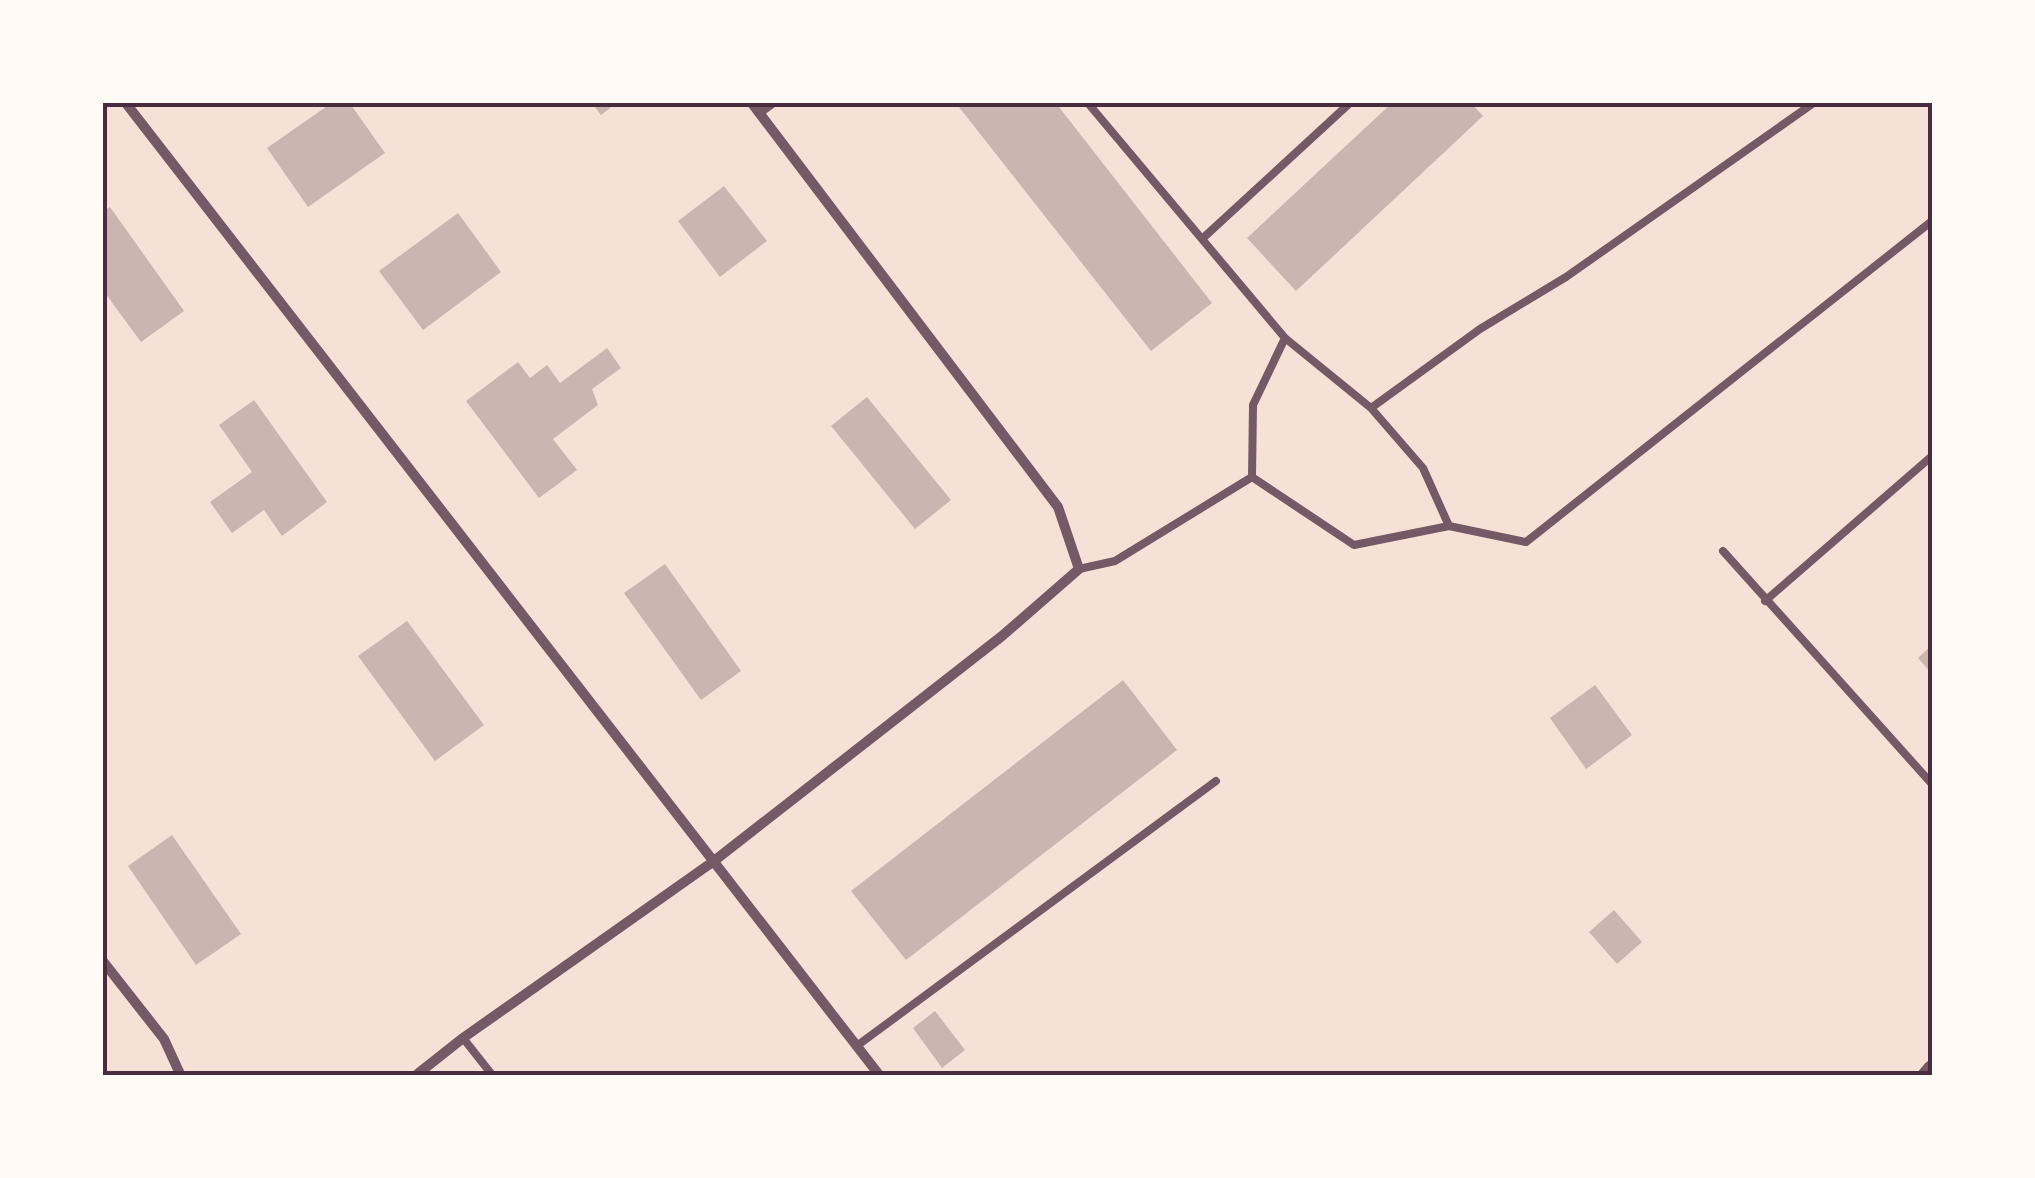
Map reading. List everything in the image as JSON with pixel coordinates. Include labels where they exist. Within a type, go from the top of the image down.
[{"type":"street","points":[[124,102],[880,1076]]},
{"type":"street","points":[[416,1076],[462,1038],[714,861],[1002,636],[1080,569],[1058,507],[751,102]]},
{"type":"street","points":[[102,960],[164,1039],[181,1076]]},
{"type":"street","points":[[1926,1076],[1932,1069]]},
{"type":"lane","points":[[760,113],[774,102]]},
{"type":"lane","points":[[1087,102],[1284,338],[1372,408],[1423,468],[1448,526]]},
{"type":"lane","points":[[1202,239],[1351,102]]},
{"type":"lane","points":[[1372,408],[1480,329],[1566,277],[1815,102]]},
{"type":"lane","points":[[1252,477],[1354,545],[1448,526],[1526,542],[1932,221]]},
{"type":"lane","points":[[1252,477],[1253,405],[1284,338]]},
{"type":"lane","points":[[1765,602],[1932,456]]},
{"type":"lane","points":[[1080,569],[1115,561],[1252,477]]},
{"type":"lane","points":[[1722,551],[1932,784]]},
{"type":"lane","points":[[858,1045],[1216,781]]},
{"type":"lane","points":[[462,1038],[493,1076]]},
{"type":"building","points":[[333,102],[349,102],[385,153],[308,207],[267,148]]},
{"type":"building","points":[[591,102],[618,102],[601,115]]},
{"type":"building","points":[[955,102],[1055,102],[1212,303],[1151,351]]},
{"type":"building","points":[[1393,102],[1470,102],[1483,116],[1296,291],[1247,238]]},
{"type":"building","points":[[724,186],[767,241],[720,277],[678,221]]},
{"type":"building","points":[[110,207],[184,311],[141,342],[102,289],[102,212]]},
{"type":"building","points":[[458,213],[501,272],[423,330],[379,271]]},
{"type":"building","points":[[607,348],[621,368],[592,389],[598,405],[553,439],[577,470],[539,498],[466,401],[518,362],[530,378],[547,365],[560,383]]},
{"type":"building","points":[[867,397],[951,500],[915,529],[831,426]]},
{"type":"building","points":[[254,400],[327,502],[282,536],[264,510],[232,533],[210,502],[252,472],[219,425]]},
{"type":"building","points":[[665,564],[741,671],[701,700],[624,593]]},
{"type":"building","points":[[407,621],[484,725],[435,761],[358,656]]},
{"type":"building","points":[[1932,645],[1932,674],[1918,658]]},
{"type":"building","points":[[1123,680],[1177,750],[906,960],[851,891]]},
{"type":"building","points":[[1595,685],[1632,735],[1586,769],[1550,718]]},
{"type":"building","points":[[172,835],[241,934],[196,965],[128,866]]},
{"type":"building","points":[[1614,910],[1642,942],[1617,964],[1589,932]]},
{"type":"building","points":[[935,1011],[965,1050],[942,1068],[913,1028]]}]
